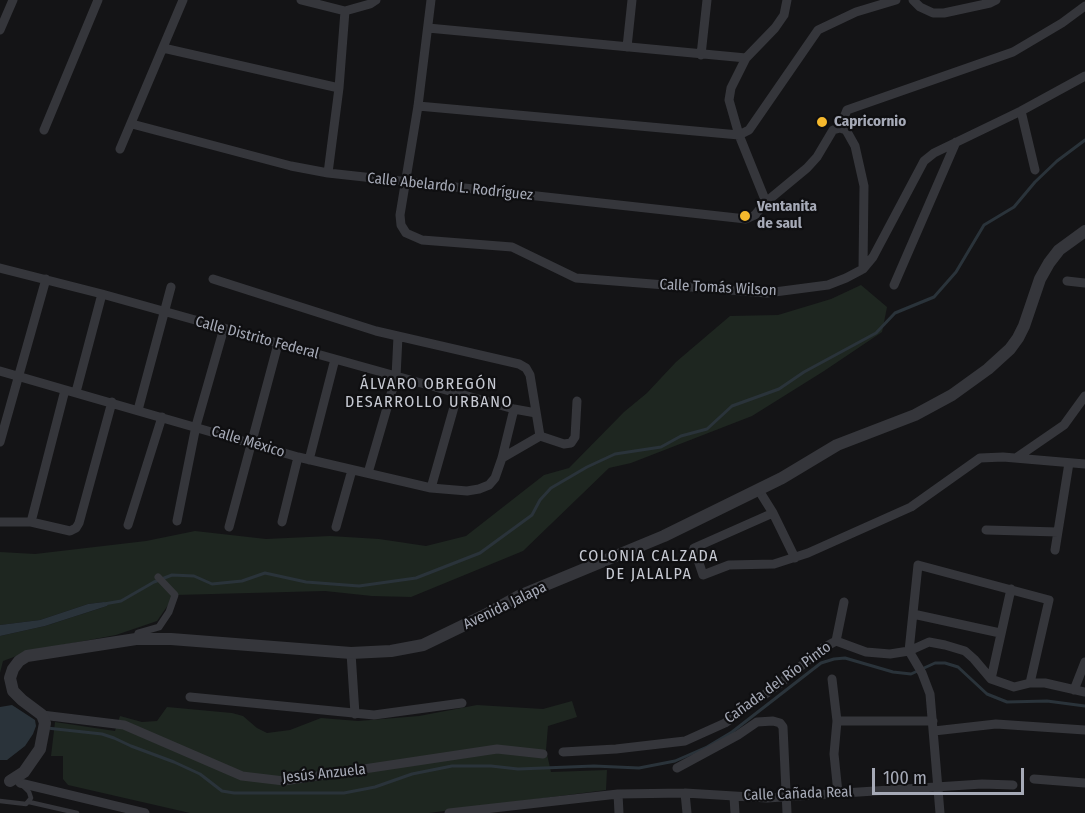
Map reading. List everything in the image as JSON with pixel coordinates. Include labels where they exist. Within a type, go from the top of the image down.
[{"type":"street","points":[[0,30],[13,0]]},
{"type":"street","points":[[44,130],[98,0]]},
{"type":"street","points":[[120,148],[183,0]]},
{"type":"street","points":[[301,0],[345,11],[376,0]]},
{"type":"street","points":[[406,183],[431,0]]},
{"type":"street","points":[[627,47],[632,0]]},
{"type":"street","points":[[701,55],[707,0]]},
{"type":"street","points":[[766,202],[739,135],[729,100],[731,88],[746,58],[775,28],[784,15],[787,0]]},
{"type":"street","points":[[418,106],[739,135],[748,130],[818,30],[856,12],[896,0]]},
{"type":"street","points":[[913,0],[920,7],[933,13],[944,13],[996,0]]},
{"type":"street","name":"Calle Abelardo L. Rodríguez","points":[[132,124],[291,166],[328,173],[746,219],[755,215],[766,202],[807,168],[817,157],[833,129],[840,128],[847,110],[1013,52],[1062,23],[1085,6]]},
{"type":"street","points":[[328,173],[339,88],[345,11]]},
{"type":"street","points":[[428,28],[746,58]]},
{"type":"street","points":[[163,48],[339,88]]},
{"type":"street","points":[[863,269],[878,248],[924,161],[934,153],[1021,111],[1085,76]]},
{"type":"street","points":[[1021,111],[1035,170]]},
{"type":"street","points":[[840,128],[846,130],[855,146],[864,186],[863,269]]},
{"type":"street","points":[[894,285],[956,142]]},
{"type":"street","name":"Calle Tomás Wilson","points":[[406,183],[400,215],[401,225],[406,233],[422,240],[512,247],[576,278],[767,293],[828,285],[863,269]]},
{"type":"street","name":"Avenida Jalapa","points":[[44,719],[14,691],[10,678],[19,661],[27,656],[136,639],[181,640],[351,653],[391,651],[423,645],[519,596],[664,536],[790,474],[837,445],[915,415],[952,395],[988,369],[1018,338],[1040,279],[1049,263],[1059,250],[1085,231]]},
{"type":"street","name":"Calle Distrito Federal","points":[[0,268],[102,294],[514,409],[536,413]]},
{"type":"street","points":[[0,442],[46,279]]},
{"type":"street","points":[[213,279],[398,336],[519,364],[526,368],[530,375],[540,436]]},
{"type":"street","points":[[1067,281],[1085,284]]},
{"type":"street","points":[[138,410],[171,287]]},
{"type":"street","points":[[76,392],[102,294]]},
{"type":"street","points":[[177,521],[196,426],[224,328]]},
{"type":"street","points":[[369,473],[396,376],[398,336]]},
{"type":"street","points":[[229,527],[278,344]]},
{"type":"street","points":[[309,460],[335,359]]},
{"type":"street","name":"Calle México","points":[[0,371],[309,460],[431,488],[479,489],[489,485],[495,478],[502,458]]},
{"type":"street","points":[[31,522],[65,390]]},
{"type":"street","points":[[431,488],[458,393]]},
{"type":"street","points":[[1016,458],[1064,425],[1085,396]]},
{"type":"street","points":[[502,458],[540,436],[564,444],[571,443],[575,437],[576,401]]},
{"type":"street","points":[[0,522],[31,522],[70,531],[76,528],[112,402]]},
{"type":"street","points":[[502,458],[514,409]]},
{"type":"street","points":[[128,525],[162,417]]},
{"type":"street","points":[[773,513],[694,548],[703,575],[729,565],[774,564],[795,558],[911,507],[980,458],[992,456],[1085,464]]},
{"type":"street","points":[[282,522],[298,457]]},
{"type":"street","points":[[1055,550],[1069,463]]},
{"type":"street","points":[[336,527],[352,470]]},
{"type":"street","points":[[758,489],[773,513],[795,558]]},
{"type":"street","points":[[986,530],[1058,532]]},
{"type":"street","points":[[940,813],[930,694],[910,651],[918,565],[1049,600],[1030,683]]},
{"type":"street","points":[[136,639],[138,633],[159,627],[169,612],[175,595],[158,577]]},
{"type":"street","points":[[1011,590],[991,680],[1014,687],[1045,682],[1085,692]]},
{"type":"street","points":[[836,641],[844,602]]},
{"type":"street","points":[[913,614],[1000,633]]},
{"type":"street","name":"Cañada del Río Pinto","points":[[562,752],[616,750],[685,741],[725,723],[778,685],[823,648],[836,641],[866,652],[890,654],[910,651],[929,642],[964,651],[974,659],[991,680]]},
{"type":"street","points":[[351,653],[355,714]]},
{"type":"street","points":[[1074,690],[1085,662]]},
{"type":"street","points":[[832,679],[837,721],[834,754],[838,793]]},
{"type":"street","points":[[190,697],[374,715],[462,703]]},
{"type":"street","points":[[10,781],[24,772],[40,749],[44,719]]},
{"type":"street","name":"Jesús Anzuela","points":[[44,719],[124,724],[242,776],[284,781],[497,749],[543,754]]},
{"type":"street","points":[[837,721],[934,726],[996,724],[1085,730]]},
{"type":"street","points":[[677,768],[757,722],[780,723],[783,727],[787,813]]},
{"type":"street","points":[[1034,779],[1085,783]]},
{"type":"street","points":[[10,781],[145,813]]},
{"type":"street","name":"Calle Cañada Real","points":[[449,813],[618,794],[785,797],[982,784],[1013,785]]},
{"type":"street","points":[[618,794],[619,813]]},
{"type":"street","points":[[686,794],[687,813]]},
{"type":"street","points":[[734,796],[735,813]]},
{"type":"lane","points":[[10,781],[29,792],[31,798],[29,802]]},
{"type":"lane","points":[[0,801],[21,805],[29,802],[77,813]]},
{"type":"shaded area","points":[[861,285],[887,307],[882,332],[752,416],[631,463],[609,468],[523,551],[411,597],[325,591],[175,595],[157,621],[116,635],[30,651],[3,661],[0,673],[0,636],[45,626],[107,606],[104,602],[88,604],[40,620],[0,625],[0,552],[35,554],[146,541],[195,531],[266,539],[330,536],[379,539],[426,546],[466,536],[544,475],[569,468],[676,362],[730,316],[778,315],[831,299]]},
{"type":"shaded area","points":[[104,602],[108,604],[107,606],[45,626],[0,636],[0,625],[40,620],[88,604]]},
{"type":"shaded area","points":[[572,701],[577,717],[548,726],[546,750],[551,772],[607,770],[606,790],[429,813],[190,813],[68,785],[63,779],[63,756],[51,756],[55,722],[115,731],[120,716],[142,722],[157,721],[167,707],[232,713],[243,716],[267,733],[290,730],[321,718],[358,721],[419,716],[477,705],[543,709]]},
{"type":"shaded area","points":[[12,705],[35,720],[36,726],[25,746],[7,760],[0,760],[0,707]]},
{"type":"waterway","points":[[104,604],[121,601],[154,582],[172,575],[194,576],[212,584],[242,581],[265,573],[306,582],[359,586],[416,578],[480,553],[532,515],[540,500],[551,488],[587,467],[615,454],[661,447],[681,436],[707,429],[732,406],[779,389],[804,372],[876,333],[895,313],[934,297],[956,272],[984,225],[1014,207],[1057,161],[1085,140]]},
{"type":"waterway","points":[[47,728],[102,734],[114,738],[200,774],[222,791],[234,793],[344,793],[375,787],[412,774],[452,766],[518,769],[594,766],[639,768],[675,761],[707,747],[732,732],[821,663],[834,659],[845,658],[893,672],[911,674],[935,663],[945,663],[958,667],[987,694],[1007,702],[1047,701],[1085,706]]},
{"type":"place","name":"Capricornio","points":[[822,122]]},
{"type":"place","name":"Ventanita de saul","points":[[745,216]]},
{"type":"district","name":"ÁLVARO OBREGÓN DESARROLLO URBANO","points":[[429,394]]},
{"type":"district","name":"COLONIA CALZADA DE JALALPA","points":[[649,566]]}]
